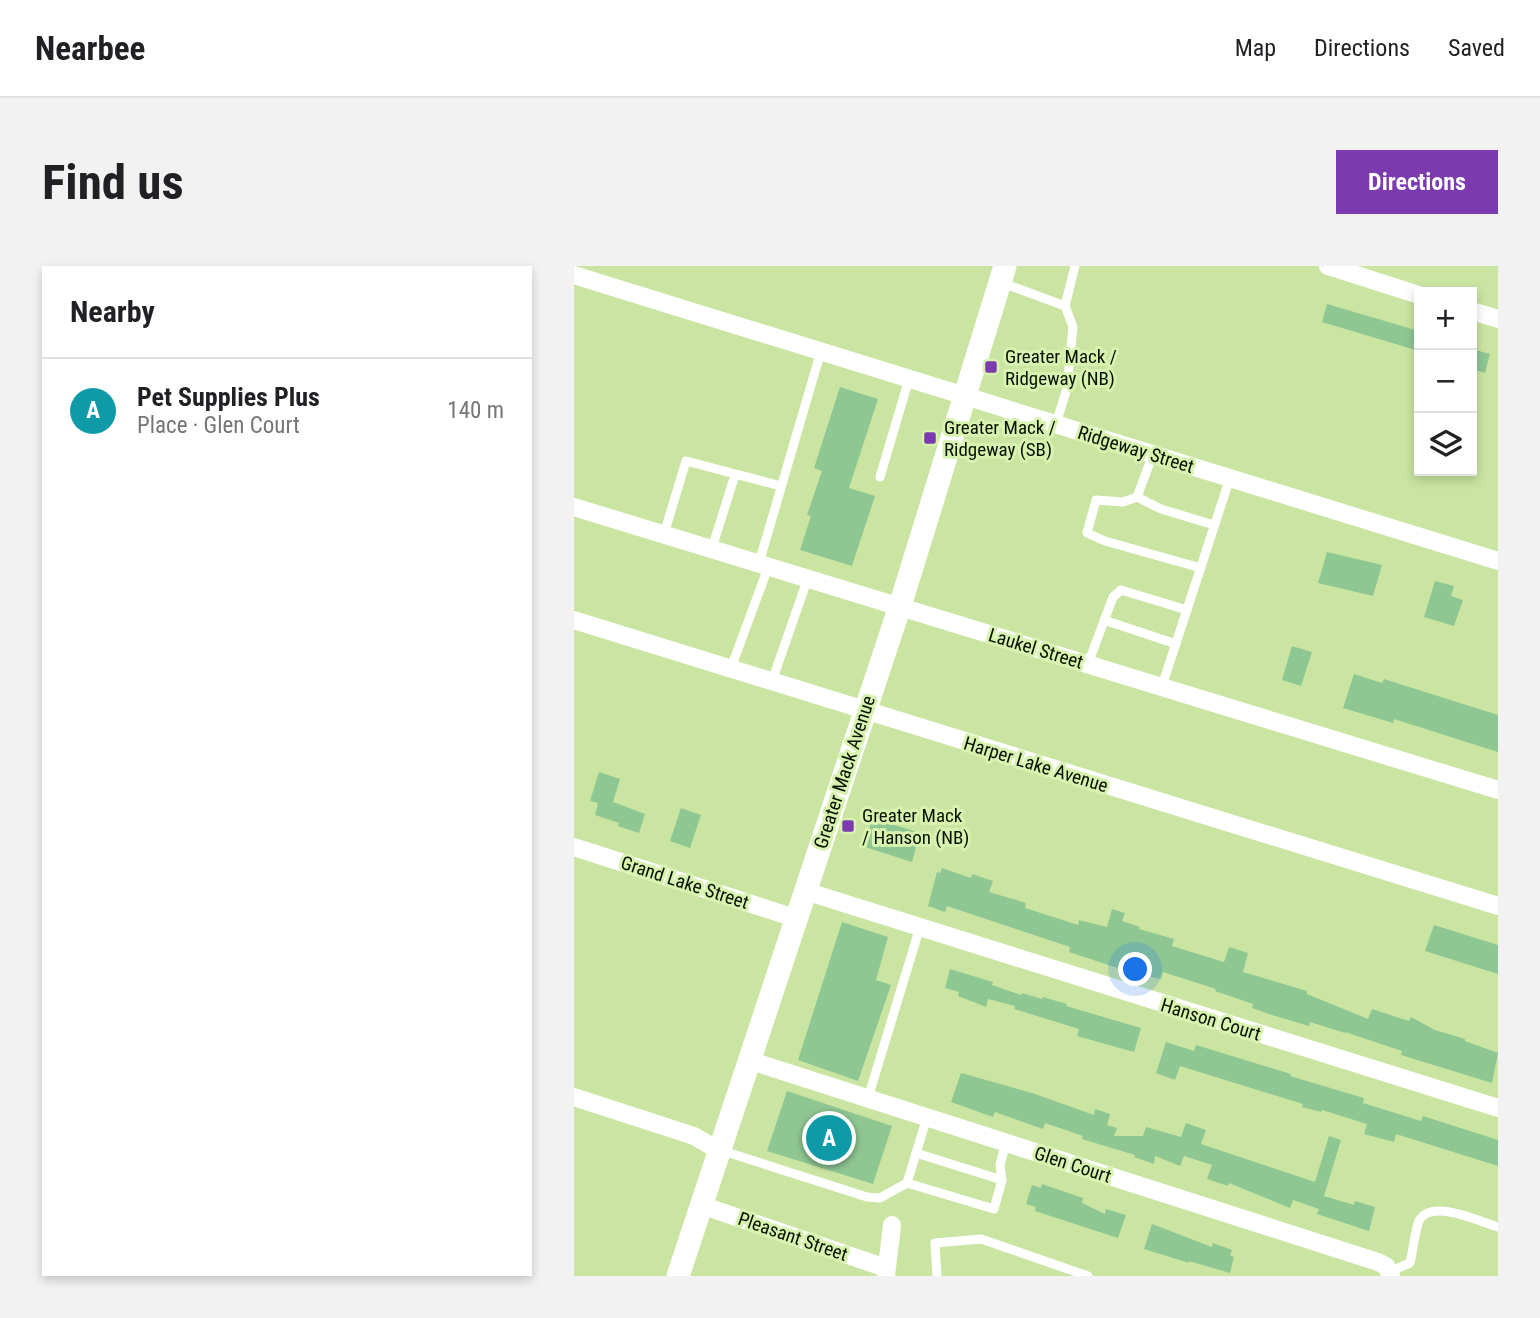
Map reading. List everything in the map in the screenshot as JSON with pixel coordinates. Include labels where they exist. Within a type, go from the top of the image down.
[{"type":"street","points":[[1328,266],[1414,293]]},
{"type":"street","name":"Greater Mack Avenue","points":[[678,1276],[900,606],[1003,274]]},
{"type":"street","name":"Ridgeway Street","points":[[574,275],[1498,561]]},
{"type":"street","points":[[1477,313],[1498,320]]},
{"type":"street","name":"Laukel Street","points":[[574,507],[1498,790]]},
{"type":"street","name":"Harper Lake Avenue","points":[[574,620],[1498,906]]},
{"type":"street","name":"Grand Lake Street","points":[[574,847],[795,918]]},
{"type":"street","name":"Hanson Court","points":[[805,891],[1498,1108]]},
{"type":"street","name":"Glen Court","points":[[748,1060],[1378,1262],[1391,1274]]},
{"type":"street","points":[[574,1097],[694,1136],[718,1150]]},
{"type":"street","name":"Pleasant Street","points":[[701,1205],[886,1272]]},
{"type":"street","points":[[886,1272],[892,1225]]},
{"type":"lane","points":[[1056,424],[1066,388],[1073,327],[1065,306],[1075,266]]},
{"type":"lane","points":[[1003,274],[1065,306]]},
{"type":"lane","points":[[731,668],[764,564],[781,486],[821,351]]},
{"type":"lane","points":[[880,477],[909,379]]},
{"type":"lane","points":[[1137,497],[1153,454]]},
{"type":"lane","points":[[664,534],[686,461],[781,486]]},
{"type":"lane","points":[[712,548],[735,475]]},
{"type":"lane","points":[[1162,686],[1230,478]]},
{"type":"lane","points":[[1201,568],[1105,541],[1087,533],[1096,500],[1123,502],[1137,497],[1161,509],[1214,524]]},
{"type":"lane","points":[[772,681],[808,578]]},
{"type":"lane","points":[[1088,664],[1113,597],[1121,590],[1187,610]]},
{"type":"lane","points":[[1104,620],[1176,644]]},
{"type":"lane","points":[[868,1098],[920,927]]},
{"type":"lane","points":[[718,1150],[867,1197],[880,1198],[907,1183],[927,1117]]},
{"type":"lane","points":[[907,1183],[994,1209],[1002,1180],[1000,1165],[1006,1142]]},
{"type":"lane","points":[[916,1153],[1002,1180]]},
{"type":"lane","points":[[1391,1274],[1410,1263],[1420,1219],[1432,1210],[1444,1210],[1498,1227]]},
{"type":"lane","points":[[937,1276],[935,1243],[981,1239],[1088,1276]]},
{"type":"building","points":[[1327,304],[1414,330],[1414,350],[1322,322]]},
{"type":"building","points":[[1477,350],[1490,354],[1485,373],[1477,371]]},
{"type":"building","points":[[840,387],[878,399],[849,488],[875,496],[852,566],[800,550],[811,516],[807,515],[822,471],[814,468]]},
{"type":"building","points":[[1327,552],[1382,565],[1373,596],[1318,583]]},
{"type":"building","points":[[1435,581],[1454,586],[1451,596],[1463,600],[1454,626],[1424,617]]},
{"type":"building","points":[[1292,646],[1312,652],[1301,686],[1282,680]]},
{"type":"building","points":[[1354,674],[1382,683],[1384,679],[1498,715],[1498,752],[1394,719],[1393,723],[1343,708]]},
{"type":"building","points":[[599,772],[620,779],[613,802],[645,814],[639,833],[595,815],[598,803],[590,801]]},
{"type":"building","points":[[681,808],[701,815],[690,848],[670,841]]},
{"type":"building","points":[[873,818],[920,833],[912,862],[862,846]]},
{"type":"building","points":[[942,868],[971,878],[972,874],[993,881],[989,892],[1026,903],[1025,908],[1078,925],[1079,920],[1107,927],[1112,909],[1125,913],[1122,921],[1174,939],[1172,946],[1224,962],[1229,947],[1248,953],[1243,972],[1307,991],[1307,994],[1368,1019],[1372,1009],[1409,1021],[1411,1017],[1435,1030],[1498,1053],[1492,1083],[1401,1055],[1402,1051],[1345,1032],[1310,1022],[1309,1026],[1272,1015],[1252,1008],[1253,1004],[1215,991],[1216,989],[1163,972],[1161,979],[1133,973],[1069,952],[1070,947],[947,906],[945,912],[928,906],[937,872],[940,873]]},
{"type":"building","points":[[842,922],[888,937],[876,980],[891,985],[858,1081],[798,1060]]},
{"type":"building","points":[[1434,925],[1498,945],[1498,974],[1425,951]]},
{"type":"building","points":[[950,969],[993,982],[992,985],[1021,995],[1043,997],[1141,1028],[1134,1052],[1077,1036],[1079,1029],[1014,1009],[1015,1006],[988,999],[986,1007],[958,996],[959,992],[945,988]]},
{"type":"building","points":[[1166,1042],[1194,1051],[1196,1045],[1364,1098],[1363,1103],[1421,1121],[1423,1116],[1498,1140],[1498,1166],[1396,1134],[1394,1142],[1364,1134],[1367,1124],[1322,1110],[1321,1112],[1302,1107],[1303,1104],[1180,1066],[1175,1080],[1156,1073]]},
{"type":"building","points":[[961,1073],[1032,1093],[1094,1115],[1095,1109],[1110,1114],[1107,1125],[1117,1128],[1114,1136],[1143,1136],[1146,1127],[1181,1137],[1186,1123],[1206,1130],[1201,1144],[1315,1182],[1329,1136],[1341,1140],[1324,1196],[1354,1205],[1355,1201],[1375,1207],[1369,1231],[1317,1214],[1319,1209],[1293,1200],[1290,1208],[1229,1183],[1228,1186],[1207,1179],[1212,1165],[1184,1156],[1180,1166],[1155,1156],[1154,1164],[1045,1123],[1043,1129],[995,1112],[993,1117],[951,1102]]},
{"type":"building","points":[[787,1091],[892,1126],[873,1184],[767,1151]]},
{"type":"building","points":[[1042,1184],[1083,1198],[1082,1203],[1105,1214],[1106,1209],[1126,1215],[1118,1238],[1035,1211],[1036,1207],[1026,1204],[1032,1185],[1041,1188]]},
{"type":"building","points":[[1152,1224],[1212,1247],[1213,1243],[1232,1250],[1230,1255],[1234,1257],[1230,1273],[1144,1249]]},
{"type":"place","name":"Greater Mack / Ridgeway (NB)","points":[[991,367]]},
{"type":"place","name":"Greater Mack / Ridgeway (SB)","points":[[930,438]]},
{"type":"place","name":"Greater Mack / Hanson (NB)","points":[[848,826]]},
{"type":"place","name":"Pet Supplies Plus","points":[[829,1138]]}]
